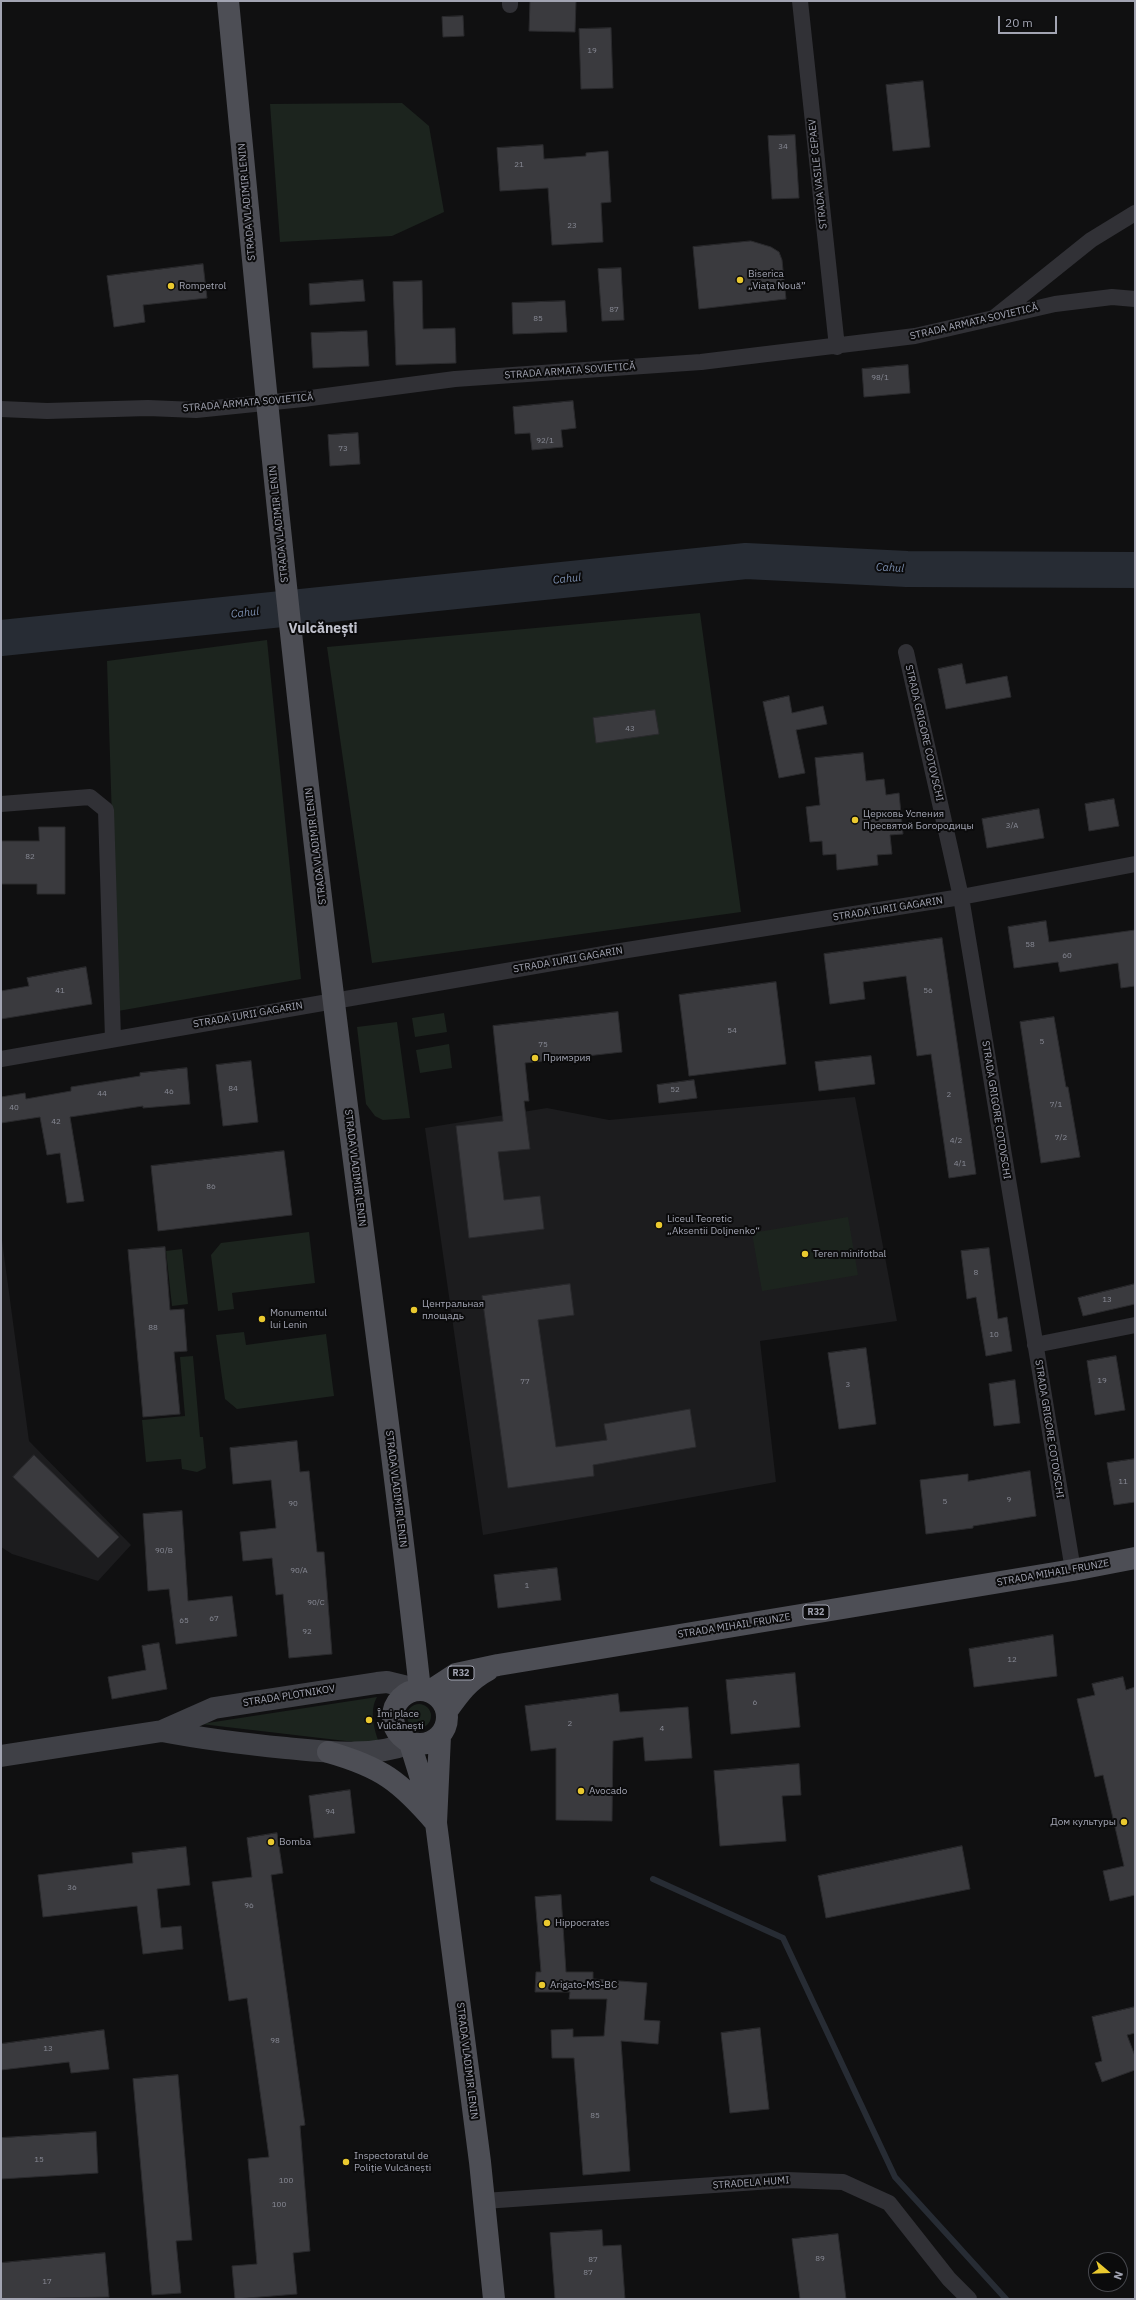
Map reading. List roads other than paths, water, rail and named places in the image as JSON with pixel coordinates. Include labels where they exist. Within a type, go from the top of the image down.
[{"type":"main road","name":"STRADA VLADIMIR LENIN","points":[[228,1],[266,403],[333,1000],[425,1690],[404,1696],[394,1710],[395,1727],[400,1735],[410,1743],[425,1796],[436,1822]]},
{"type":"main road","name":"STRADA MIHAIL FRUNZE","points":[[425,1690],[456,1674],[498,1665],[1072,1570],[1135,1558]]},
{"type":"main road","name":"STRADA MIHAIL FRUNZE","points":[[447,1711],[463,1689],[476,1676],[498,1665]]},
{"type":"main road","name":"STRADA PLOTNIKOV","points":[[1,1756],[162,1731],[214,1708],[387,1682],[425,1690]]},
{"type":"main road","points":[[425,1690],[444,1702],[447,1711]]},
{"type":"main road","name":"STRADA VLADIMIR LENIN","points":[[447,1711],[447,1720],[440,1736],[436,1822],[484,2201],[494,2299]]},
{"type":"main road","name":"STRADA PLOTNIKOV","points":[[162,1731],[216,1741],[328,1752],[384,1751],[410,1743]]},
{"type":"main road","points":[[410,1743],[424,1744],[440,1736]]},
{"type":"main road","points":[[328,1752],[357,1761],[391,1778],[414,1797],[436,1822]]},
{"type":"street","name":"STRADA VASILE CEPAEV","points":[[800,1],[837,346]]},
{"type":"street","points":[[991,320],[1091,240],[1135,213]]},
{"type":"street","name":"STRADA ARMATA SOVIETICĂ","points":[[1,409],[47,411],[148,408],[196,410],[266,403],[455,379],[701,362],[915,336],[991,320],[1055,304],[1112,297],[1135,299]]},
{"type":"street","name":"STRADA GRIGORE COTOVSCHI","points":[[906,652],[961,897],[1072,1570]]},
{"type":"street","points":[[1,804],[90,797],[106,810],[113,1039]]},
{"type":"street","name":"STRADA IURII GAGARIN","points":[[1,1058],[621,951],[961,897],[1135,864]]},
{"type":"street","points":[[1035,1346],[1135,1325]]},
{"type":"street","name":"STRADELA HUMI","points":[[484,2201],[786,2180],[843,2182],[889,2203],[948,2279],[969,2299]]},
{"type":"waterway","name":"Cahul","points":[[1,638],[746,561],[907,569],[1135,570]]},
{"type":"waterway","points":[[653,1879],[783,1938],[895,2177],[1006,2299]]},
{"type":"place","name":"Biserica „Viața Nouă”","points":[[740,280]]},
{"type":"place","name":"Rompetrol","points":[[171,286]]},
{"type":"place","name":"Церковь Успения Пресвятой Богородицы","points":[[855,820]]},
{"type":"place","name":"Примэрия","points":[[535,1058]]},
{"type":"place","name":"Liceul Teoretic „Aksentii Doljnenko“","points":[[659,1225]]},
{"type":"place","name":"Teren minifotbal","points":[[805,1254]]},
{"type":"place","name":"Центральная площадь","points":[[414,1310]]},
{"type":"place","name":"Monumentul lui Lenin","points":[[262,1319]]},
{"type":"place","name":"Îmi place Vulcănești","points":[[369,1720]]},
{"type":"place","name":"Avocado","points":[[581,1791]]},
{"type":"place","name":"Дом культуры","points":[[1124,1822]]},
{"type":"place","name":"Bomba","points":[[271,1842]]},
{"type":"place","name":"Hippocrates","points":[[547,1923]]},
{"type":"place","name":"Arigato-MS-BC","points":[[542,1985]]},
{"type":"place","name":"Inspectoratul de Poliție Vulcănești","points":[[346,2162]]},
{"type":"district","name":"Vulcănești","points":[[323,629]]}]
